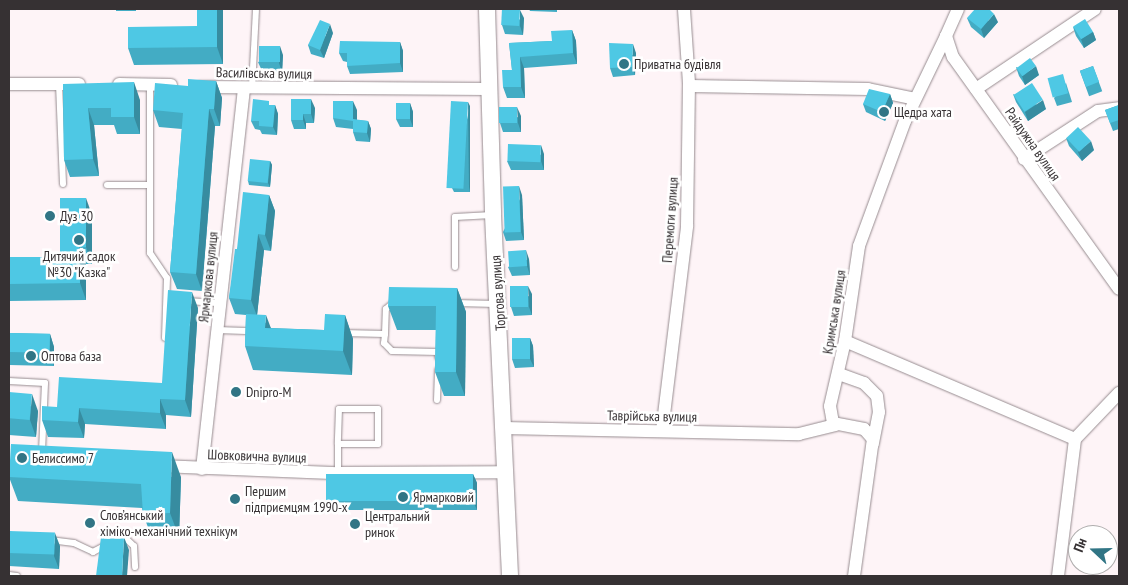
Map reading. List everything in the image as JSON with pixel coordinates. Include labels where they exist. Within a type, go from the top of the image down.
[{"type":"street","name":"Торгова вулиця","points":[[487,9],[493,215],[500,304],[510,576]]},
{"type":"street","name":"Перемоги вулиця","points":[[662,431],[687,226],[689,86],[684,9]]},
{"type":"street","points":[[946,36],[958,9]]},
{"type":"street","points":[[976,89],[1095,9]]},
{"type":"street","name":"Райдужна вулиця","points":[[946,36],[953,57],[1024,159],[1119,289]]},
{"type":"street","name":"Кримська вулиця","points":[[830,406],[845,341],[858,246],[915,100],[946,36]]},
{"type":"street","name":"Василівська вулиця","points":[[9,84],[100,84],[248,88],[488,89]]},
{"type":"street","points":[[689,86],[868,88],[915,100]]},
{"type":"street","name":"Ярмаркова вулиця","points":[[202,469],[220,303],[248,88]]},
{"type":"street","points":[[1024,159],[1098,111],[1119,108]]},
{"type":"street","points":[[845,341],[1075,439]]},
{"type":"street","points":[[838,374],[864,383],[877,396],[879,412],[854,576]]},
{"type":"street","points":[[1058,576],[1075,439],[1119,393]]},
{"type":"street","points":[[830,406],[830,418],[836,425],[864,429],[870,434],[873,445]]},
{"type":"street","points":[[799,434],[818,423],[830,406]]},
{"type":"street","name":"Таврійська вулиця","points":[[504,428],[799,434],[836,425]]},
{"type":"street","points":[[25,456],[47,458]]},
{"type":"street","name":"Шовковична вулиця","points":[[146,465],[202,469],[338,473],[505,472]]},
{"type":"lane","points":[[248,88],[256,9]]},
{"type":"lane","points":[[59,84],[63,184]]},
{"type":"lane","points":[[150,85],[150,253],[167,278],[165,345]]},
{"type":"lane","points":[[107,185],[150,185]]},
{"type":"lane","points":[[455,267],[455,217],[493,215]]},
{"type":"lane","points":[[167,299],[220,303]]},
{"type":"lane","points":[[402,302],[392,302],[386,309],[384,343],[392,351],[438,352],[437,400]]},
{"type":"lane","points":[[450,303],[500,304]]},
{"type":"lane","points":[[217,330],[266,331]]},
{"type":"lane","points":[[335,333],[385,334]]},
{"type":"lane","points":[[9,381],[46,383],[47,458]]},
{"type":"lane","points":[[338,444],[378,444],[378,409],[339,409],[338,444],[338,473]]},
{"type":"lane","points":[[46,540],[74,544],[93,552],[122,535],[134,546],[135,567]]},
{"type":"lane","points":[[9,575],[17,576]]},
{"type":"building","points":[[197,9],[217,9],[217,47],[128,48],[128,27],[197,26]]},
{"type":"building","points":[[502,9],[520,10],[519,26],[501,25]]},
{"type":"building","points":[[975,9],[989,9],[994,14],[981,29],[967,18]]},
{"type":"building","points":[[1085,19],[1093,32],[1081,39],[1073,26]]},
{"type":"building","points":[[320,20],[330,24],[320,50],[308,45]]},
{"type":"building","points":[[572,30],[573,53],[520,57],[521,87],[503,87],[502,70],[512,70],[509,43],[552,41],[551,31]]},
{"type":"building","points":[[340,41],[400,42],[400,63],[347,66],[347,53],[339,53]]},
{"type":"building","points":[[609,43],[633,44],[632,67],[610,68]]},
{"type":"building","points":[[259,46],[280,46],[280,62],[259,62]]},
{"type":"building","points":[[1030,58],[1036,66],[1022,76],[1016,68]]},
{"type":"building","points":[[1093,66],[1099,82],[1086,87],[1080,71]]},
{"type":"building","points":[[1063,74],[1068,93],[1053,97],[1048,78]]},
{"type":"building","points":[[188,79],[216,81],[214,109],[209,109],[196,274],[170,272],[183,113],[153,110],[155,83],[188,86]]},
{"type":"building","points":[[134,82],[134,117],[111,117],[111,108],[88,108],[93,159],[64,160],[63,84]]},
{"type":"building","points":[[1032,83],[1043,100],[1024,112],[1014,95]]},
{"type":"building","points":[[869,89],[890,94],[882,112],[863,104]]},
{"type":"building","points":[[253,99],[269,101],[269,105],[275,105],[273,127],[259,126],[259,121],[251,121]]},
{"type":"building","points":[[291,99],[311,99],[311,114],[303,114],[303,120],[291,120]]},
{"type":"building","points":[[333,101],[353,101],[353,119],[368,121],[367,133],[353,132],[353,121],[333,118]]},
{"type":"building","points":[[451,101],[468,102],[463,189],[446,188]]},
{"type":"building","points":[[396,103],[410,103],[410,119],[396,119]]},
{"type":"building","points":[[1119,105],[1119,120],[1110,123],[1105,110]]},
{"type":"building","points":[[499,107],[517,107],[517,123],[499,123]]},
{"type":"building","points":[[1078,127],[1091,141],[1079,152],[1066,138]]},
{"type":"building","points":[[508,144],[541,145],[540,162],[507,161]]},
{"type":"building","points":[[250,159],[270,161],[268,183],[248,181]]},
{"type":"building","points":[[519,186],[521,232],[505,233],[503,187]]},
{"type":"building","points":[[243,192],[269,195],[265,235],[258,234],[251,300],[229,298],[235,249],[237,249]]},
{"type":"building","points":[[60,198],[86,198],[86,247],[79,247],[80,283],[9,284],[9,257],[60,257]]},
{"type":"building","points":[[526,250],[527,266],[509,267],[508,251]]},
{"type":"building","points":[[510,286],[528,286],[528,307],[510,307]]},
{"type":"building","points":[[389,287],[457,288],[456,372],[435,372],[436,306],[388,306]]},
{"type":"building","points":[[168,290],[192,292],[185,400],[160,399],[160,413],[79,408],[78,422],[42,420],[42,406],[57,407],[59,377],[162,383]]},
{"type":"building","points":[[246,314],[266,315],[265,328],[324,330],[325,314],[345,315],[343,351],[245,346]]},
{"type":"building","points":[[9,333],[50,334],[50,353],[9,352]]},
{"type":"building","points":[[512,338],[530,338],[530,359],[512,359]]},
{"type":"building","points":[[9,392],[32,394],[30,420],[9,418]]},
{"type":"building","points":[[11,444],[172,452],[170,513],[143,514],[141,484],[9,477]]},
{"type":"building","name":"Ярмарковий","points":[[326,474],[473,474],[473,501],[326,501]]},
{"type":"building","points":[[9,531],[55,533],[54,555],[9,553]]},
{"type":"building","points":[[105,535],[124,537],[122,576],[96,576],[101,537]]},
{"type":"place","name":"Приватна будівля","points":[[624,64]]},
{"type":"place","name":"Щедра хата","points":[[884,112]]},
{"type":"place","name":"Дуз 30","points":[[50,216]]},
{"type":"place","name":"Дитячий садок №30 \"Казка\"","points":[[79,240]]},
{"type":"place","name":"Оптова база","points":[[31,356]]},
{"type":"place","name":"Dnipro-M","points":[[236,392]]},
{"type":"place","name":"Белиссимо 7","points":[[22,458]]},
{"type":"place","name":"Ярмарковий","points":[[403,497]]},
{"type":"place","name":"Першим підприємцям 1990-х","points":[[235,499]]},
{"type":"place","name":"Слов’янський хіміко-механічний технікум","points":[[90,523]]},
{"type":"place","name":"Центральний ринок","points":[[355,524]]}]
